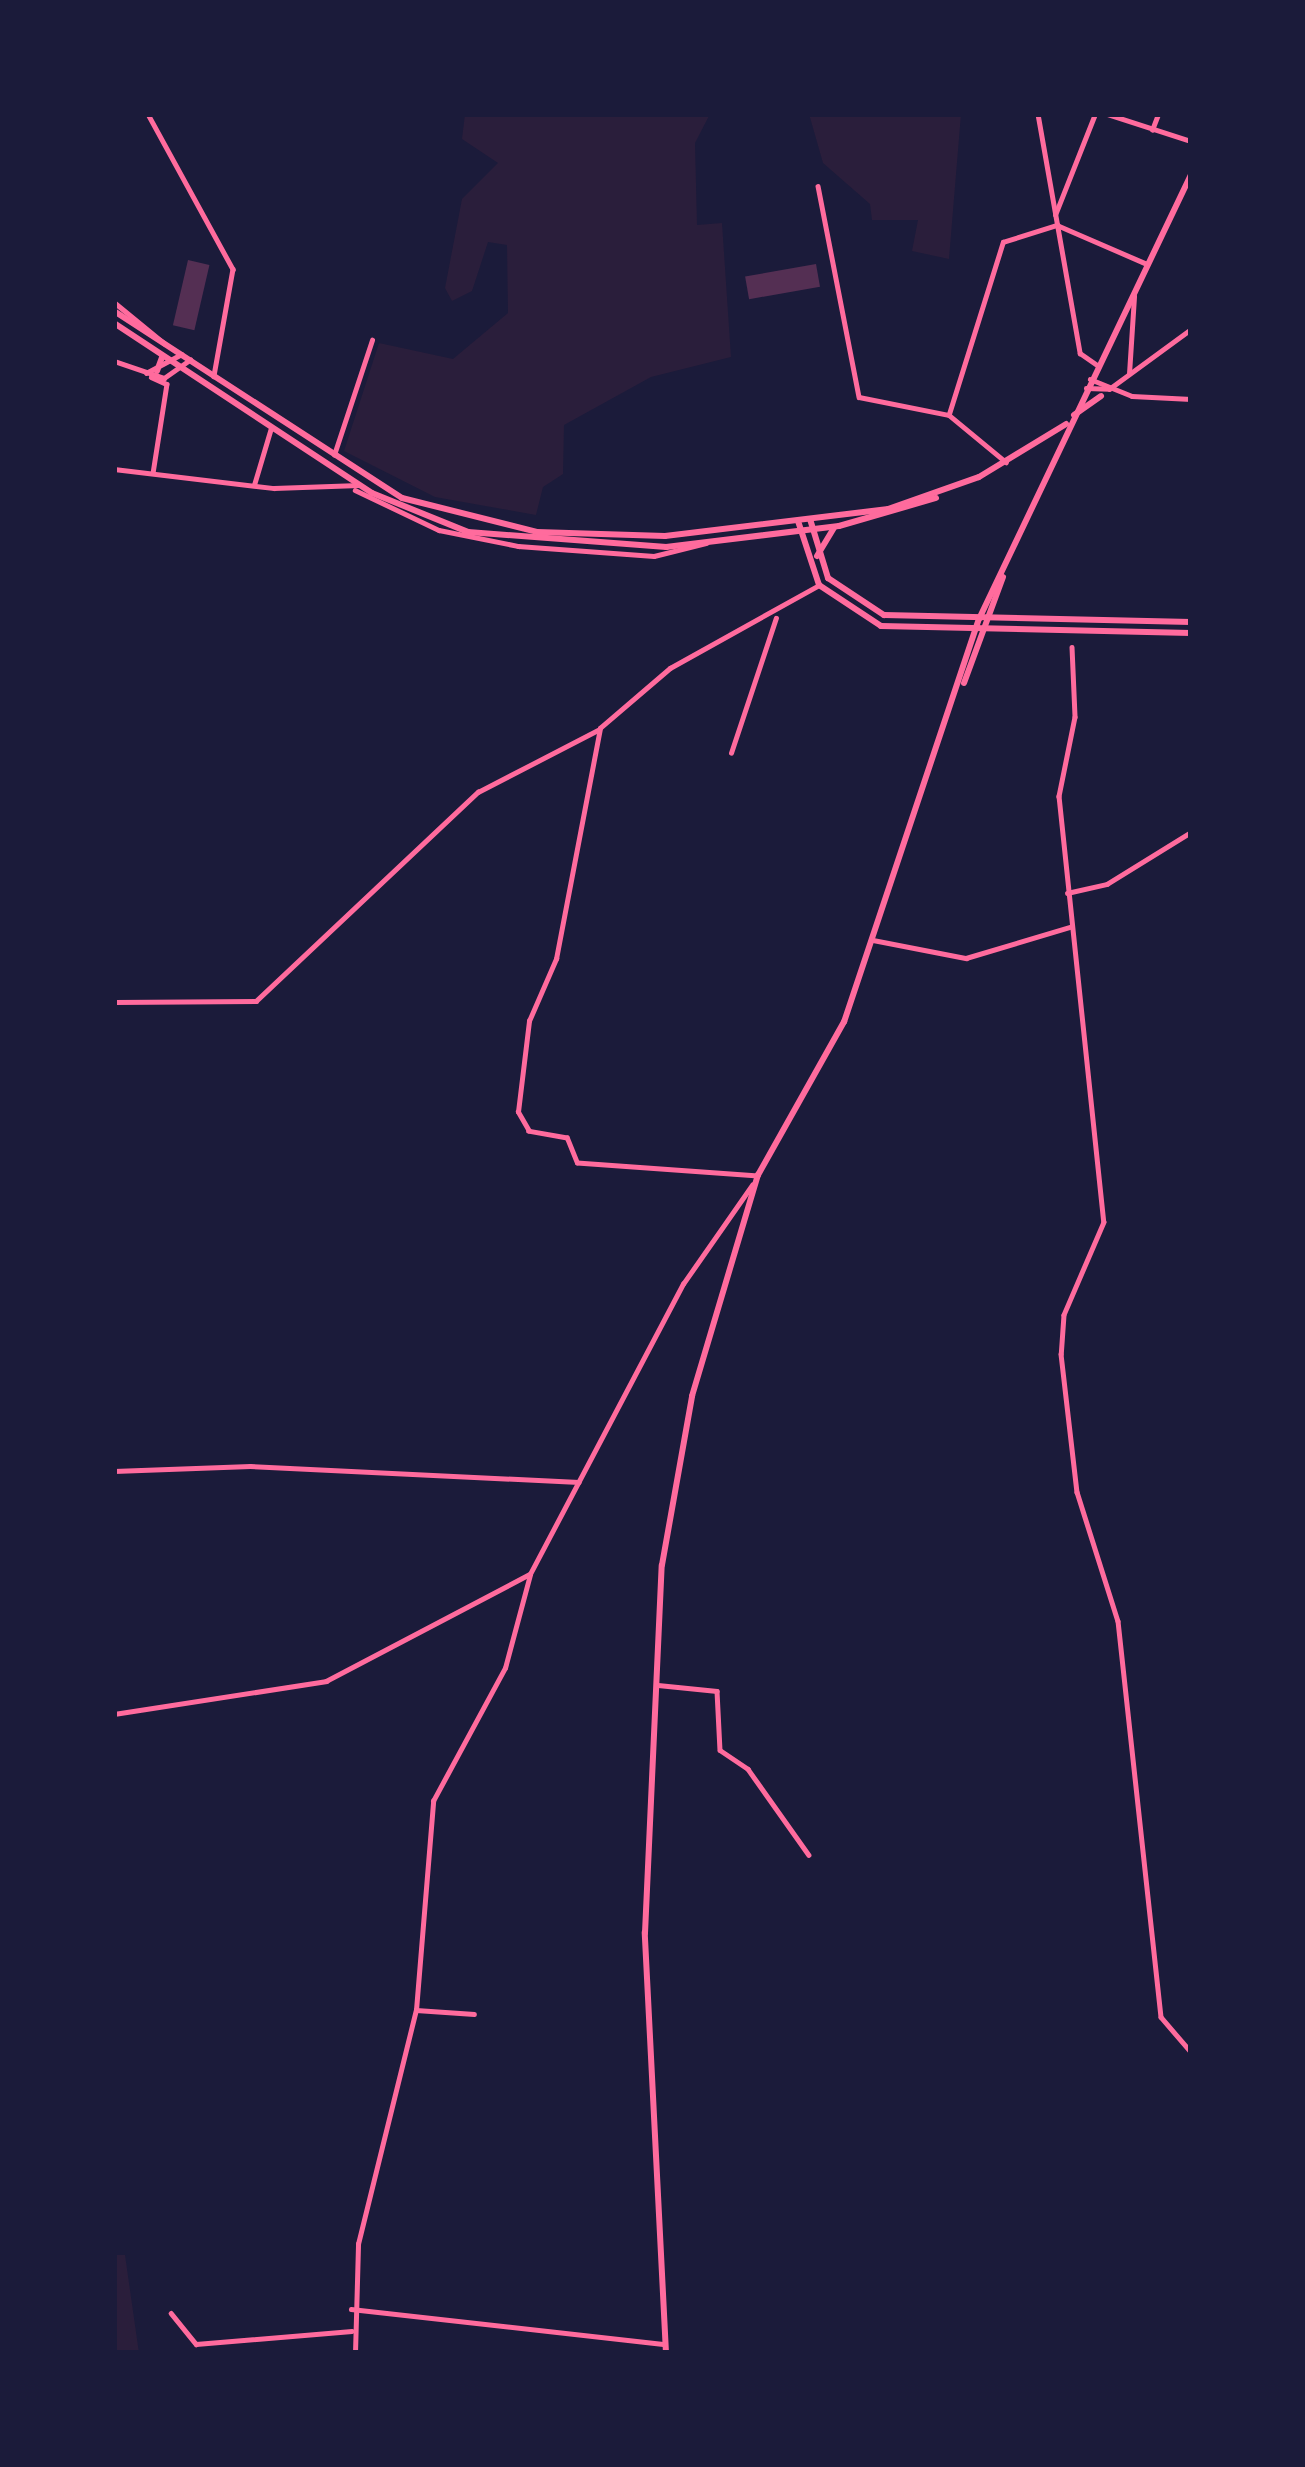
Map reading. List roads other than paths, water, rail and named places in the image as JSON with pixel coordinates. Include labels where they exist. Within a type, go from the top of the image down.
[{"type":"main road","points":[[666,2349],[646,1968],[658,1685],[680,1457],[758,1175],[830,1050],[873,940],[979,619],[1085,388],[1191,177]]},
{"type":"main road","points":[[114,311],[418,506],[510,529],[665,536],[798,521],[944,493]]},
{"type":"main road","points":[[114,326],[397,510],[519,543],[706,543],[839,526],[944,493],[1006,462],[1101,396]]},
{"type":"main road","points":[[152,374],[160,353]]},
{"type":"main road","points":[[809,519],[817,560],[873,611],[979,619],[1191,622]]},
{"type":"main road","points":[[798,521],[802,552]]},
{"type":"main road","points":[[817,560],[839,526]]},
{"type":"main road","points":[[781,533],[802,552],[820,585],[881,626],[1191,633]]},
{"type":"main road","points":[[958,694],[987,631],[1007,562]]},
{"type":"street","points":[[148,114],[233,269],[214,376]]},
{"type":"street","points":[[1038,114],[1080,352],[1097,364]]},
{"type":"street","points":[[1055,215],[1095,114]]},
{"type":"street","points":[[1107,114],[1191,141]]},
{"type":"street","points":[[1152,130],[1158,114]]},
{"type":"street","points":[[818,187],[859,398],[949,415],[1006,462]]},
{"type":"street","points":[[949,415],[995,255],[1018,234],[1057,225],[1147,264]]},
{"type":"street","points":[[1129,374],[1135,287]]},
{"type":"street","points":[[114,302],[164,343]]},
{"type":"street","points":[[1085,388],[1101,396],[1191,329]]},
{"type":"street","points":[[334,455],[372,340]]},
{"type":"street","points":[[152,374],[175,363],[181,354]]},
{"type":"street","points":[[152,374],[188,372],[190,360]]},
{"type":"street","points":[[114,361],[166,384],[153,473]]},
{"type":"street","points":[[1090,379],[1109,389],[1191,399]]},
{"type":"street","points":[[254,485],[272,426]]},
{"type":"street","points":[[114,469],[254,485],[357,487]]},
{"type":"street","points":[[114,1002],[256,1001],[478,792],[599,728],[670,668],[776,618],[820,585]]},
{"type":"street","points":[[731,753],[776,618]]},
{"type":"street","points":[[1072,646],[1075,717],[1059,796],[1104,1206],[1102,1241],[1061,1333],[1072,1463],[1111,1574],[1151,1846],[1161,2017],[1191,2052]]},
{"type":"street","points":[[599,728],[556,959],[529,1022],[519,1118],[530,1132],[567,1138],[578,1163],[758,1175]]},
{"type":"street","points":[[1067,893],[1107,884],[1191,832]]},
{"type":"street","points":[[873,940],[966,958],[1070,927]]},
{"type":"street","points":[[355,2353],[351,2309],[369,2172],[416,2010],[438,1781],[499,1682],[530,1574],[578,1482],[683,1284],[758,1175]]},
{"type":"street","points":[[114,1472],[250,1466],[578,1482]]},
{"type":"street","points":[[114,1714],[326,1681],[530,1574]]},
{"type":"street","points":[[512,1585],[523,1594]]},
{"type":"street","points":[[658,1685],[717,1691],[720,1750],[748,1769],[809,1855]]},
{"type":"street","points":[[416,2010],[474,2014]]},
{"type":"street","points":[[351,2309],[666,2349]]},
{"type":"street","points":[[171,2314],[196,2344],[351,2331]]}]
